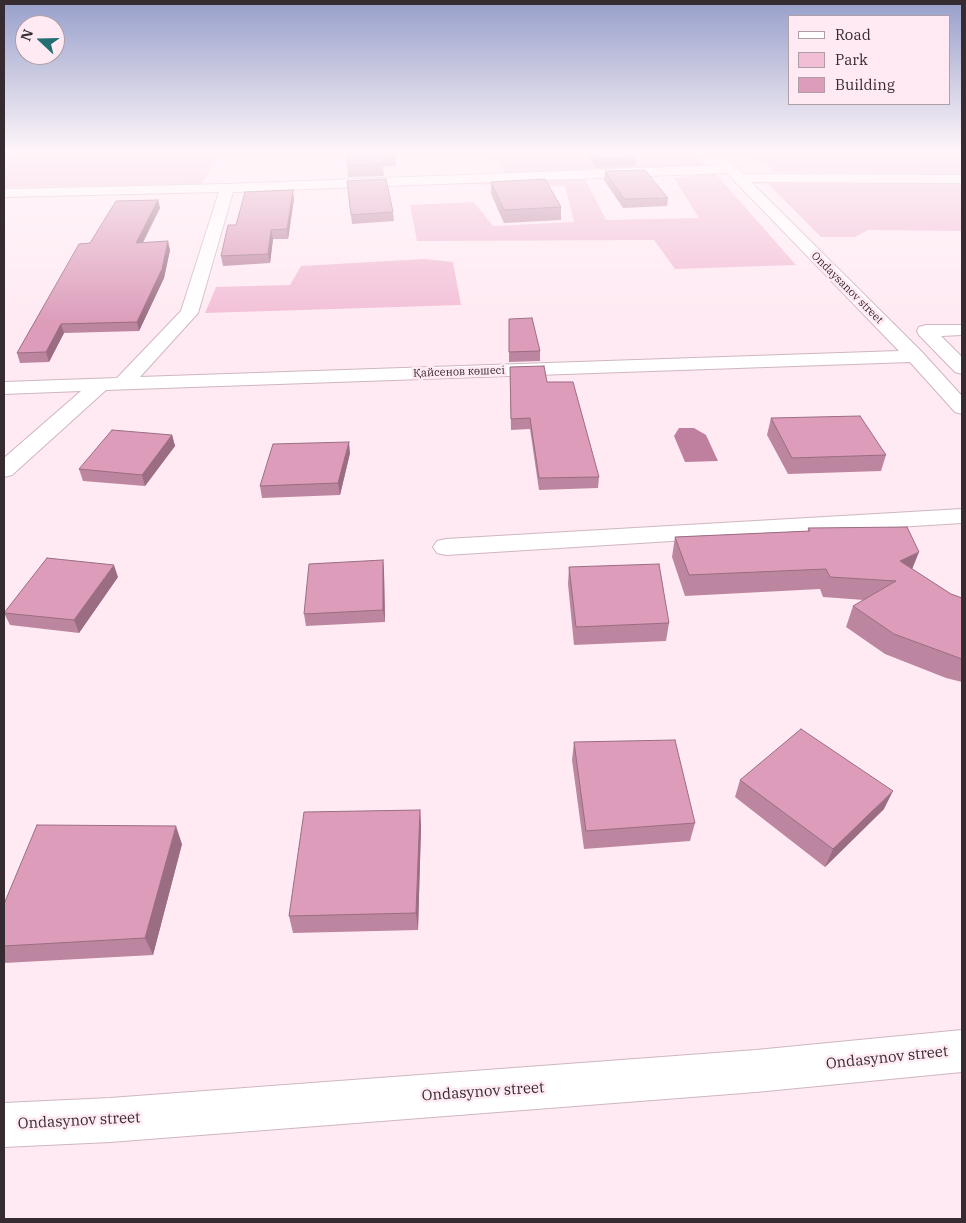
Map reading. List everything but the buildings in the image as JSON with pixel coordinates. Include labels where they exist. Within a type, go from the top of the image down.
[{"type":"street","points":[[122,385],[189,313],[220,209]]},
{"type":"street","name":"Ondaysanov street","points":[[771,209],[915,356],[962,408]]},
{"type":"street","points":[[962,330],[926,331],[962,368]]},
{"type":"street","name":"Қайсенов көшесі","points":[[4,388],[915,356]]},
{"type":"street","points":[[4,470],[99,386]]},
{"type":"street","points":[[446,548],[962,516]]},
{"type":"street","name":"Ondasynov street","points":[[4,1125],[120,1120],[756,1071],[962,1051]]},
{"type":"green space","points":[[411,209],[480,209],[493,226],[574,222],[571,209],[600,209],[606,220],[699,218],[693,209],[747,209],[796,265],[675,269],[654,240],[417,241]]},
{"type":"green space","points":[[793,209],[962,209],[962,231],[868,230],[855,237],[821,237]]},
{"type":"green space","points":[[424,259],[453,262],[461,305],[205,313],[216,287],[290,285],[301,266]]},
{"type":"shaded area","points":[[679,428],[694,428],[706,435],[718,461],[685,462],[674,436]]}]
